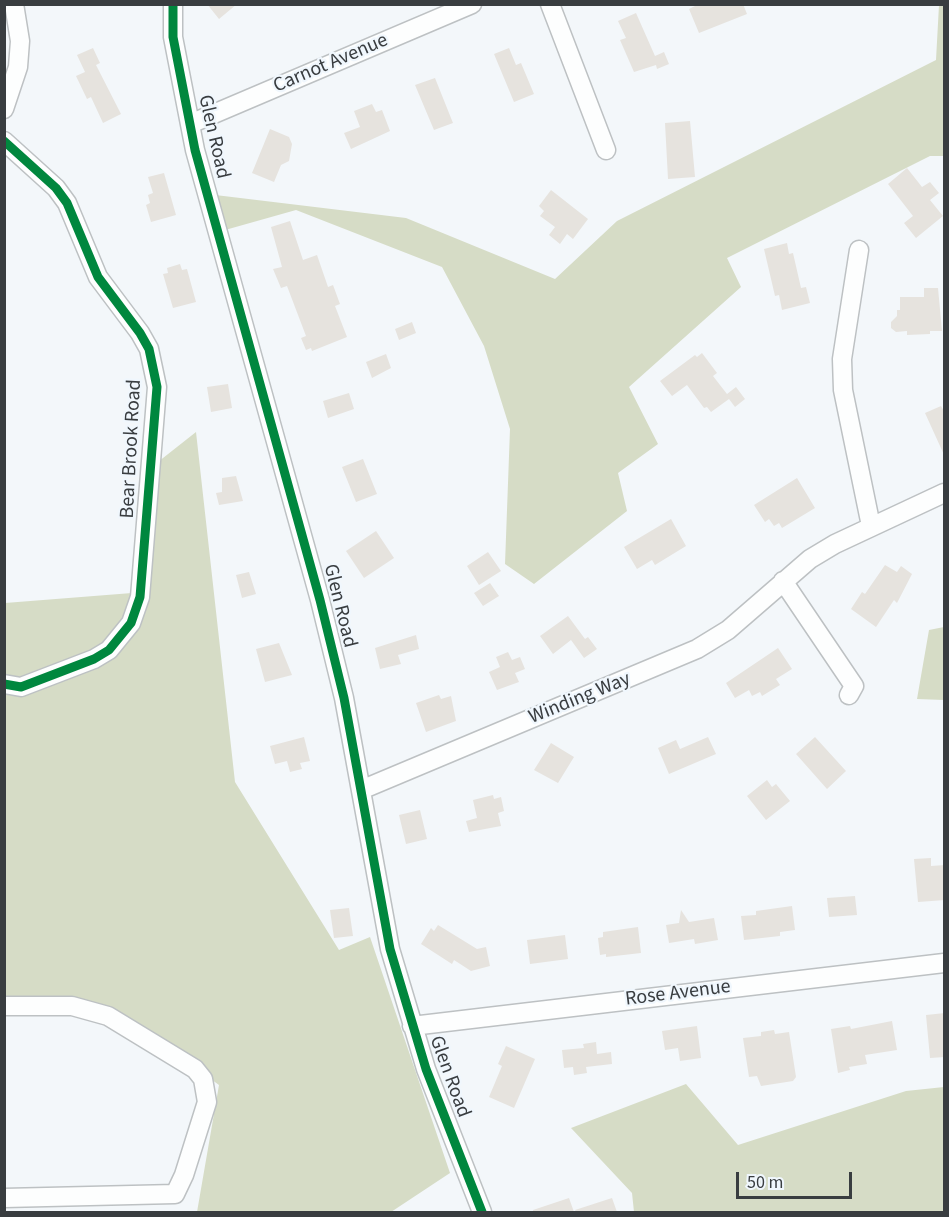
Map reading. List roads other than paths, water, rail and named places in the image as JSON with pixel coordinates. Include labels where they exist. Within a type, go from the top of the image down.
[{"type":"street","points":[[4,109],[18,68],[20,41],[14,4]]},
{"type":"street","name":"Glen Road","points":[[173,4],[173,37],[190,124],[320,600],[344,699],[381,912],[412,1026],[440,1106],[483,1212]]},
{"type":"street","name":"Carnot Avenue","points":[[190,124],[472,4]]},
{"type":"street","points":[[550,4],[606,150]]},
{"type":"street","name":"Bear Brook Road","points":[[4,141],[56,188],[67,203],[98,277],[140,333],[149,349],[156,387],[140,597],[131,622],[109,650],[94,659],[21,687],[4,684]]},
{"type":"street","points":[[859,250],[842,359],[843,390],[871,526]]},
{"type":"street","name":"Winding Way","points":[[361,790],[696,649],[728,630],[810,559],[871,526],[945,493]]},
{"type":"street","points":[[783,581],[854,686],[849,695]]},
{"type":"street","name":"Rose Avenue","points":[[412,1026],[945,963]]},
{"type":"street","points":[[4,1006],[72,1006],[92,1010],[126,1025],[195,1069],[203,1079],[207,1102],[184,1175],[175,1194],[4,1197]]}]
